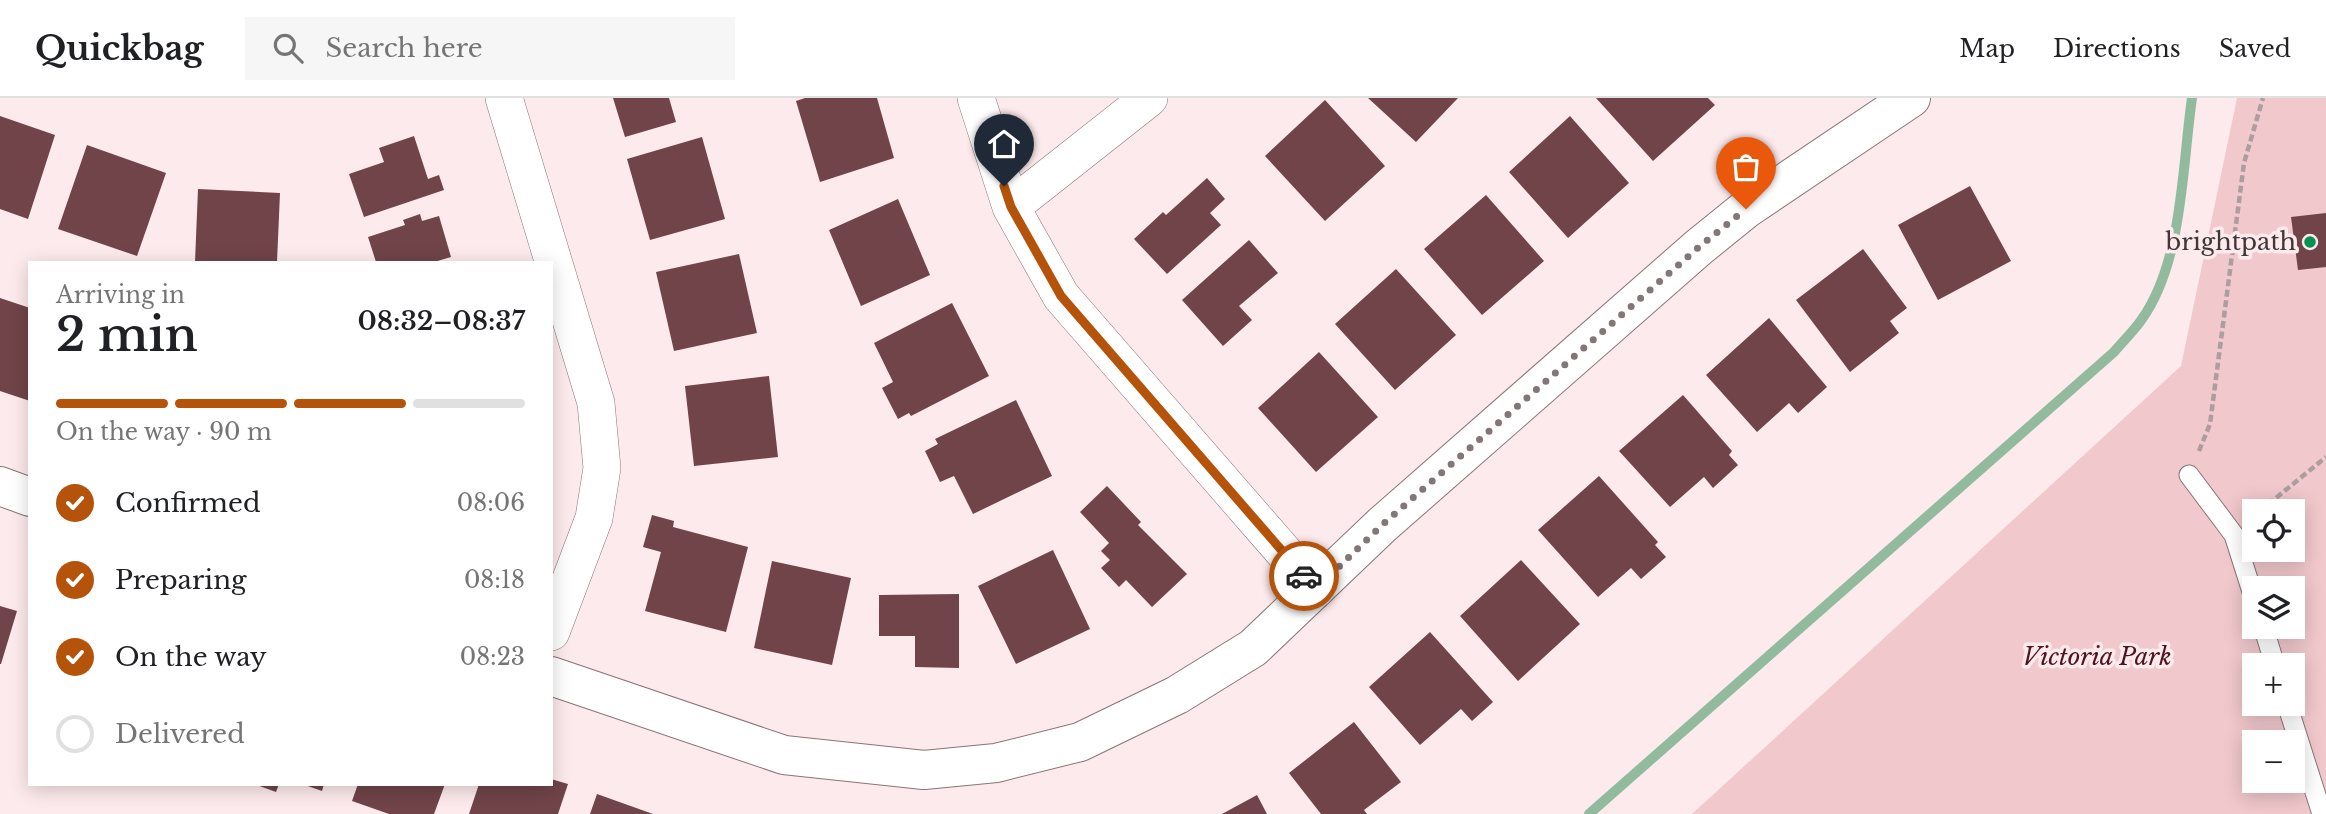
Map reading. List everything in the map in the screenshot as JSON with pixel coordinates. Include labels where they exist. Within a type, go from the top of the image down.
[{"type":"street","points":[[504,98],[596,402],[603,468],[593,518],[553,627]]},
{"type":"street","points":[[976,98],[1011,207],[1061,296],[1316,589]]},
{"type":"street","points":[[1011,207],[1149,98]]},
{"type":"street","points":[[553,677],[784,755],[924,770],[996,764],[1080,743],[1177,695],[1253,648],[1382,525],[1699,247],[1746,209],[1911,98]]},
{"type":"street","points":[[0,486],[28,496]]},
{"type":"lane","points":[[2189,475],[2234,536],[2247,576]]},
{"type":"lane","points":[[2291,716],[2322,814]]},
{"type":"path","points":[[2189,475],[2210,424],[2244,163],[2263,98]]},
{"type":"path","points":[[2275,499],[2326,457]]},
{"type":"green space","name":"Victoria Park","points":[[2237,98],[2326,98],[2326,814],[1692,814],[2181,366]]},
{"type":"building","points":[[613,98],[669,98],[676,122],[625,137]]},
{"type":"building","points":[[805,98],[877,98],[894,158],[820,182],[796,101]]},
{"type":"building","points":[[1368,98],[1458,98],[1416,142]]},
{"type":"building","points":[[1596,98],[1708,98],[1715,105],[1653,161]]},
{"type":"building","points":[[1325,100],[1385,166],[1325,221],[1265,156]]},
{"type":"building","points":[[0,116],[55,135],[28,219],[0,209]]},
{"type":"building","points":[[1570,116],[1629,183],[1568,238],[1509,172]]},
{"type":"building","points":[[414,136],[428,179],[439,175],[444,190],[364,217],[349,174],[384,162],[379,148]]},
{"type":"building","points":[[702,137],[725,219],[650,240],[627,159]]},
{"type":"building","points":[[87,145],[166,173],[137,256],[58,229]]},
{"type":"building","points":[[1207,178],[1225,199],[1210,213],[1221,225],[1167,274],[1134,239],[1163,212],[1166,215]]},
{"type":"building","points":[[1970,186],[2011,261],[1938,300],[1898,225]]},
{"type":"building","points":[[198,189],[280,193],[277,261],[195,261]]},
{"type":"building","points":[[1486,195],[1544,261],[1482,315],[1424,249]]},
{"type":"building","points":[[898,199],[930,275],[861,306],[829,230]]},
{"type":"building","name":"brightpath","points":[[2326,213],[2326,267],[2298,270],[2291,217]]},
{"type":"building","points":[[420,214],[422,221],[439,216],[451,257],[437,261],[376,261],[368,237],[405,225],[403,220]]},
{"type":"building","points":[[1249,240],[1278,273],[1239,306],[1252,320],[1223,346],[1182,300]]},
{"type":"building","points":[[1863,249],[1907,308],[1890,321],[1899,333],[1850,372],[1796,300]]},
{"type":"building","points":[[739,254],[757,333],[674,351],[656,272]]},
{"type":"building","points":[[1396,269],[1456,335],[1395,390],[1335,324]]},
{"type":"building","points":[[0,298],[28,307],[28,400],[0,391]]},
{"type":"building","points":[[952,303],[989,376],[911,416],[909,413],[898,419],[882,388],[893,382],[874,343]]},
{"type":"building","points":[[1769,318],[1827,387],[1798,413],[1789,403],[1757,432],[1706,375]]},
{"type":"building","points":[[1319,352],[1378,417],[1316,472],[1258,408]]},
{"type":"building","points":[[769,376],[778,457],[694,466],[685,386]]},
{"type":"building","points":[[1683,395],[1732,451],[1729,455],[1738,465],[1713,488],[1704,477],[1670,507],[1619,451]]},
{"type":"building","points":[[1016,400],[1052,476],[973,514],[954,476],[940,482],[925,451],[938,444],[935,439]]},
{"type":"building","points":[[1599,476],[1658,542],[1655,545],[1666,557],[1641,579],[1631,568],[1598,597],[1538,530]]},
{"type":"building","points":[[1107,486],[1141,522],[1138,525],[1187,574],[1152,607],[1126,580],[1119,587],[1101,568],[1110,560],[1101,551],[1109,543],[1080,512]]},
{"type":"building","points":[[652,515],[674,521],[673,527],[748,547],[726,632],[645,611],[661,552],[643,547]]},
{"type":"building","points":[[1053,550],[1090,629],[1016,664],[978,586]]},
{"type":"building","points":[[1521,560],[1580,624],[1518,681],[1460,616]]},
{"type":"building","points":[[772,561],[851,578],[832,665],[754,648]]},
{"type":"building","points":[[959,594],[959,668],[915,667],[915,636],[879,636],[879,595]]},
{"type":"building","points":[[0,606],[17,611],[1,664],[0,664]]},
{"type":"building","points":[[1430,632],[1493,702],[1472,721],[1461,709],[1420,745],[1369,687]]},
{"type":"building","points":[[1354,722],[1401,782],[1364,810],[1367,814],[1321,814],[1289,773]]},
{"type":"building","points":[[553,780],[568,784],[558,814],[469,814],[478,786],[553,786]]},
{"type":"building","points":[[260,786],[278,786],[276,792]]},
{"type":"building","points":[[308,786],[323,786],[322,791]]},
{"type":"building","points":[[357,786],[444,786],[434,814],[389,814],[352,801]]},
{"type":"building","points":[[597,794],[653,814],[590,814]]},
{"type":"building","points":[[1257,795],[1267,814],[1222,814]]},
{"type":"waterway","points":[[1589,814],[2114,352],[2136,328],[2156,296],[2173,242],[2183,183],[2192,98]]},
{"type":"way so far","points":[[1304,576],[1316,589],[1382,525],[1699,247],[1746,209]]},
{"type":"place","name":"brightpath","points":[[2310,242]]},
{"type":"route","points":[[1004,186],[1011,207],[1061,296],[1304,576]]}]
